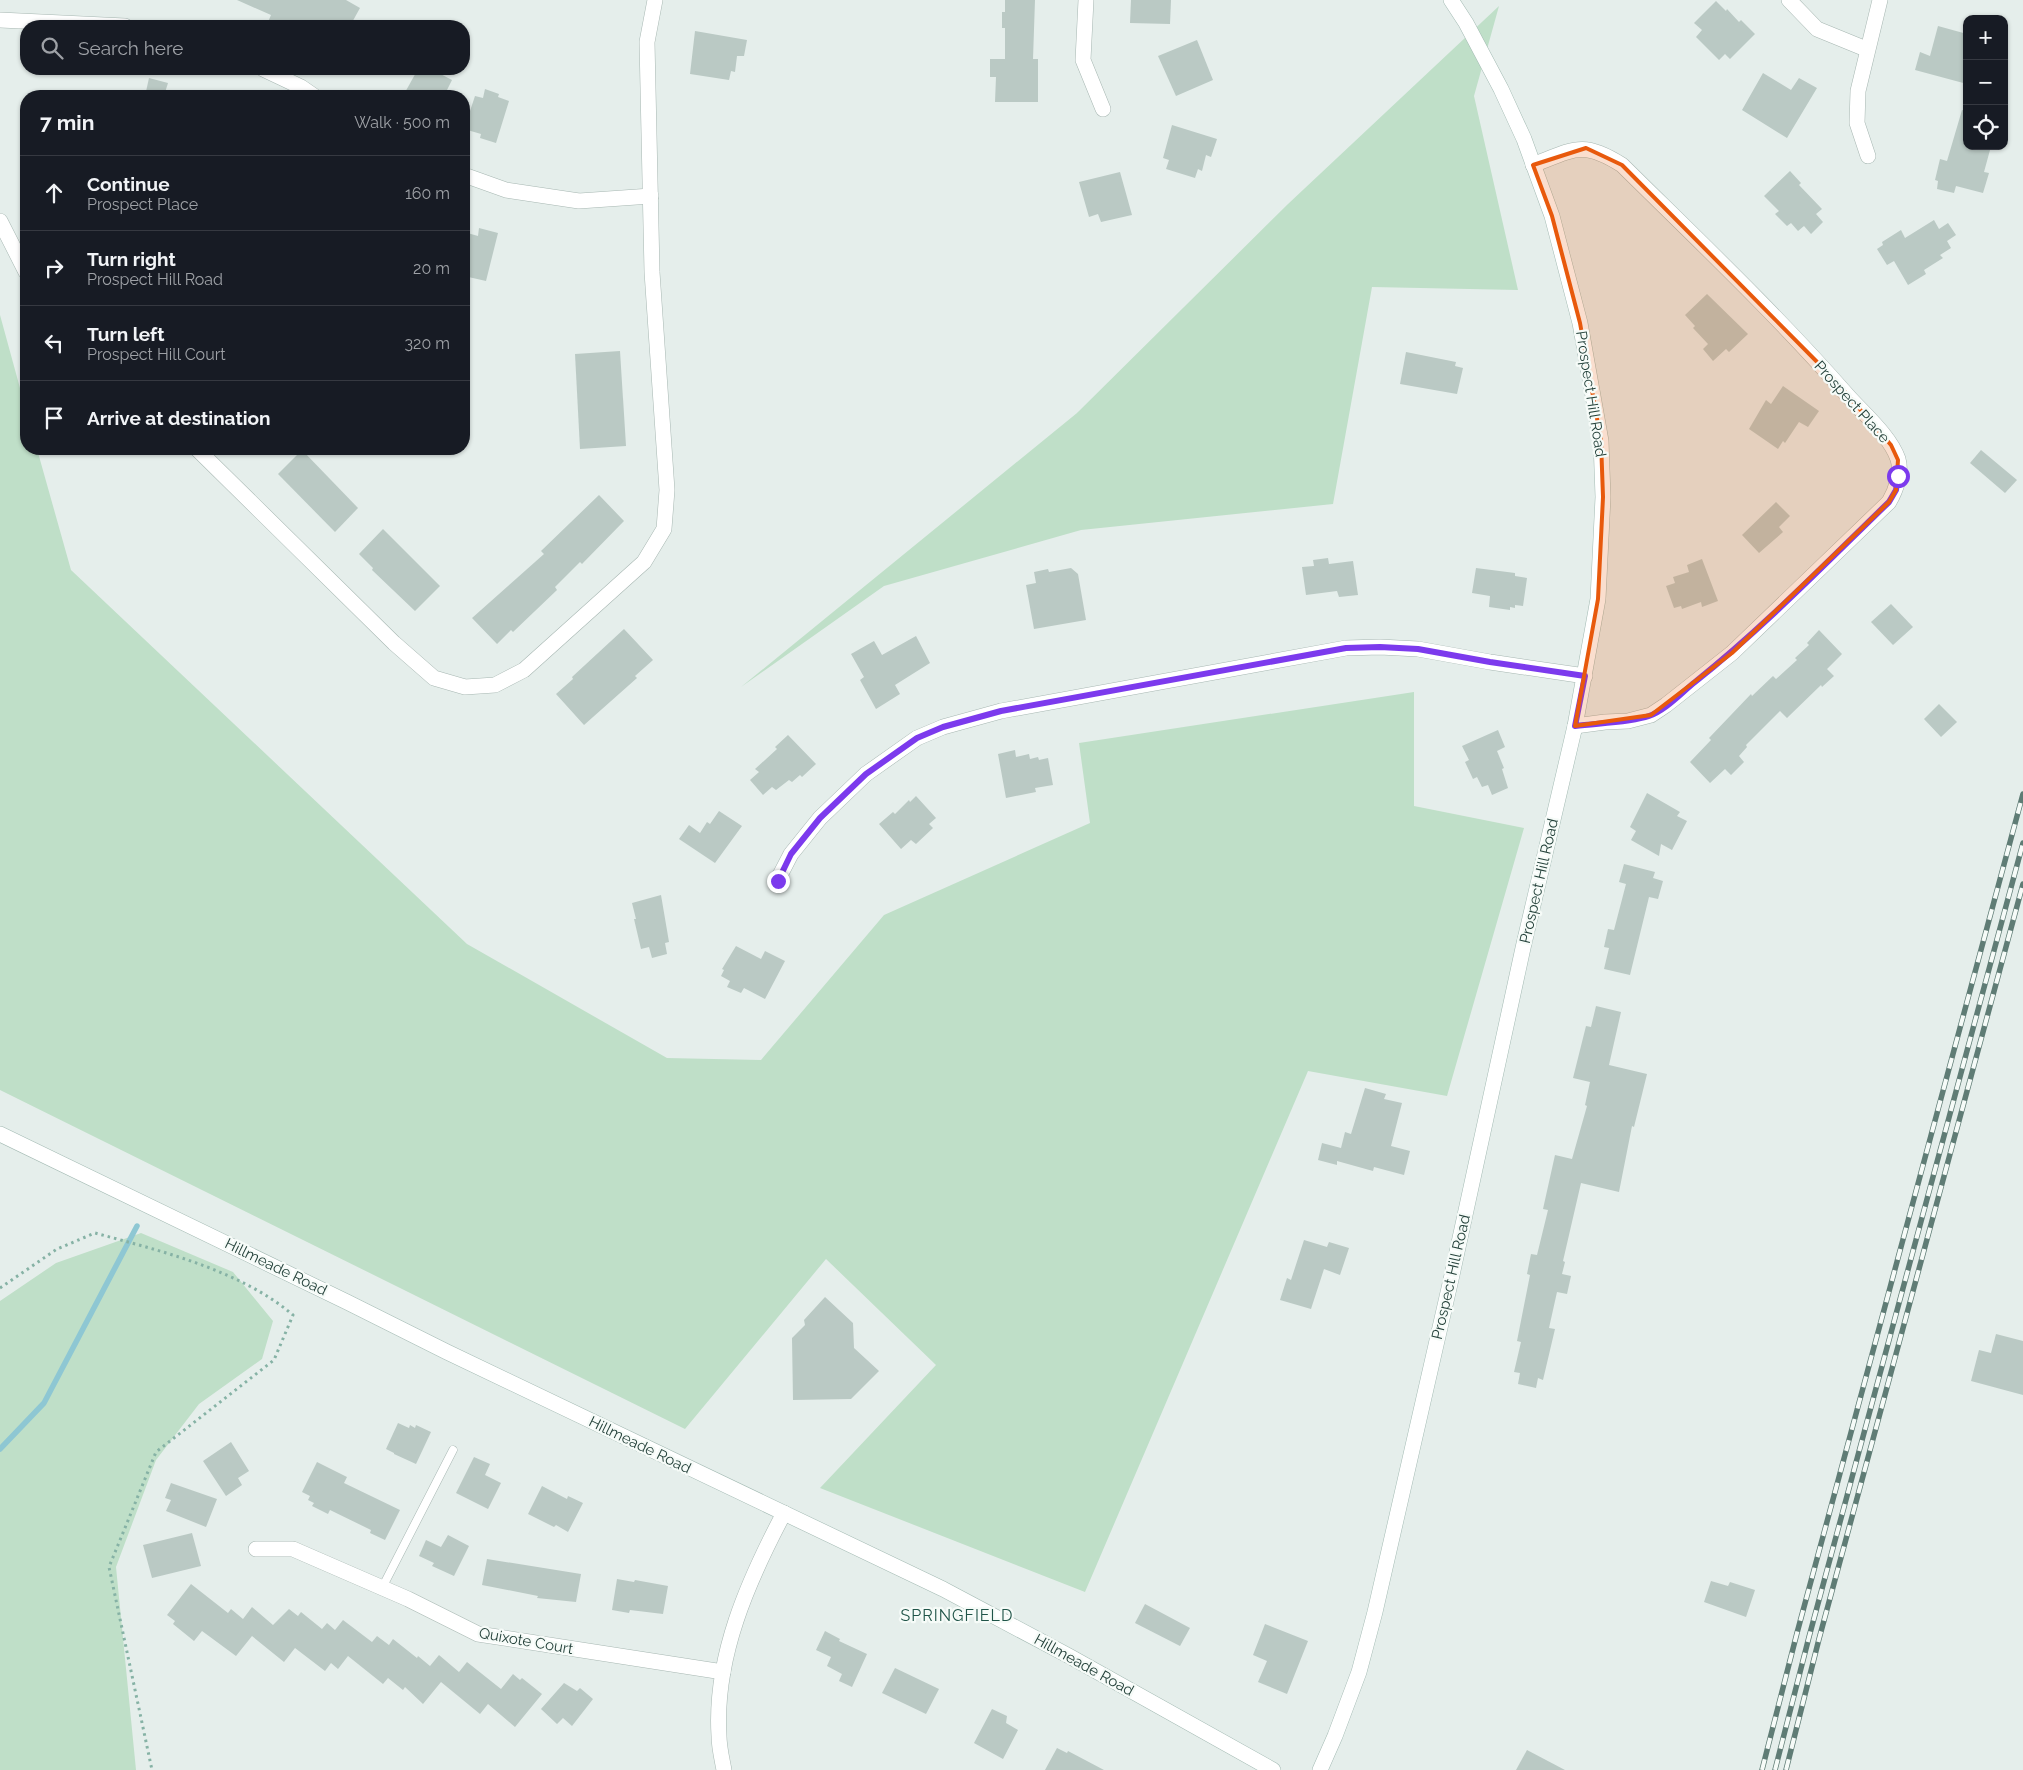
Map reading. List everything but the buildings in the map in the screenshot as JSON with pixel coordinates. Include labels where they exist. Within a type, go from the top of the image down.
[{"type":"street","points":[[203,455],[387,636],[434,678],[465,687],[495,686],[524,670],[644,562],[664,529],[667,490],[652,272],[650,196],[648,42],[655,0]]},
{"type":"street","points":[[1086,0],[1083,60],[1103,108]]},
{"type":"street","name":"Prospect Hill Road","points":[[1320,1770],[1359,1672],[1375,1612],[1452,1275],[1523,948],[1575,726],[1598,599],[1603,498],[1601,441],[1580,323],[1552,216],[1524,139],[1501,89],[1451,0]]},
{"type":"street","points":[[1789,0],[1817,29],[1866,49]]},
{"type":"street","points":[[1868,156],[1858,123],[1858,91],[1866,49],[1880,0]]},
{"type":"street","points":[[0,20],[20,21]]},
{"type":"street","points":[[275,75],[305,90]]},
{"type":"street","name":"Prospect Place","points":[[1533,165],[1572,150],[1586,148],[1606,154],[1622,164],[1825,370],[1891,445],[1898,460],[1896,490],[1889,502],[1732,653],[1651,715],[1628,721],[1575,726]]},
{"type":"street","points":[[470,177],[506,190],[579,201],[650,196]]},
{"type":"street","points":[[0,221],[20,260]]},
{"type":"street","points":[[778,881],[791,854],[820,818],[866,774],[917,738],[943,727],[1001,711],[1346,648],[1418,649],[1585,676]]},
{"type":"street","name":"Hillmeade Road","points":[[0,1134],[448,1352],[943,1589],[1085,1665],[1273,1770]]},
{"type":"street","points":[[724,1770],[719,1736],[719,1702],[724,1672],[743,1598],[760,1558],[784,1513]]},
{"type":"street","name":"Quixote Court","points":[[256,1549],[293,1549],[382,1588],[478,1634],[724,1672]]},
{"type":"lane","points":[[382,1588],[453,1450]]},
{"type":"path","points":[[0,1288],[57,1250],[95,1233],[134,1244],[230,1277],[277,1301],[293,1315],[274,1360],[156,1452],[109,1567],[152,1770]]},
{"type":"highlighted area","points":[[1586,148],[1622,165],[1832,377],[1891,445],[1898,460],[1896,490],[1889,502],[1732,653],[1651,715],[1575,726],[1598,599],[1603,497],[1601,441],[1580,323],[1552,216],[1533,165]]},
{"type":"green space","points":[[1499,6],[1474,96],[1518,290],[1372,287],[1333,504],[1081,530],[884,586],[741,687],[1077,413],[1288,204]]},
{"type":"green space","points":[[0,315],[20,388],[20,455],[39,455],[71,570],[467,944],[667,1058],[761,1060],[884,915],[1090,823],[1079,743],[1414,692],[1414,806],[1524,828],[1447,1096],[1308,1071],[1085,1592],[820,1488],[936,1365],[826,1259],[685,1429],[0,1090]]},
{"type":"green space","points":[[141,1233],[233,1272],[273,1321],[262,1359],[199,1404],[156,1460],[116,1567],[136,1770],[0,1770],[0,1301],[56,1263]]},
{"type":"waterway","points":[[0,1449],[44,1403],[137,1226]]},
{"type":"railway","points":[[1762,1770],[1797,1633],[2023,794]]},
{"type":"railway","points":[[1775,1770],[1809,1637],[2023,843]]},
{"type":"railway","points":[[1786,1770],[1819,1639],[2023,884]]},
{"type":"district","name":"SPRINGFIELD","points":[[957,1615]]},
{"type":"route","points":[[778,881],[791,854],[820,818],[866,774],[917,738],[943,727],[1001,711],[1346,648],[1380,647],[1418,649],[1585,676],[1575,726],[1628,721],[1651,715],[1732,653],[1889,502],[1896,490],[1898,476]]}]
